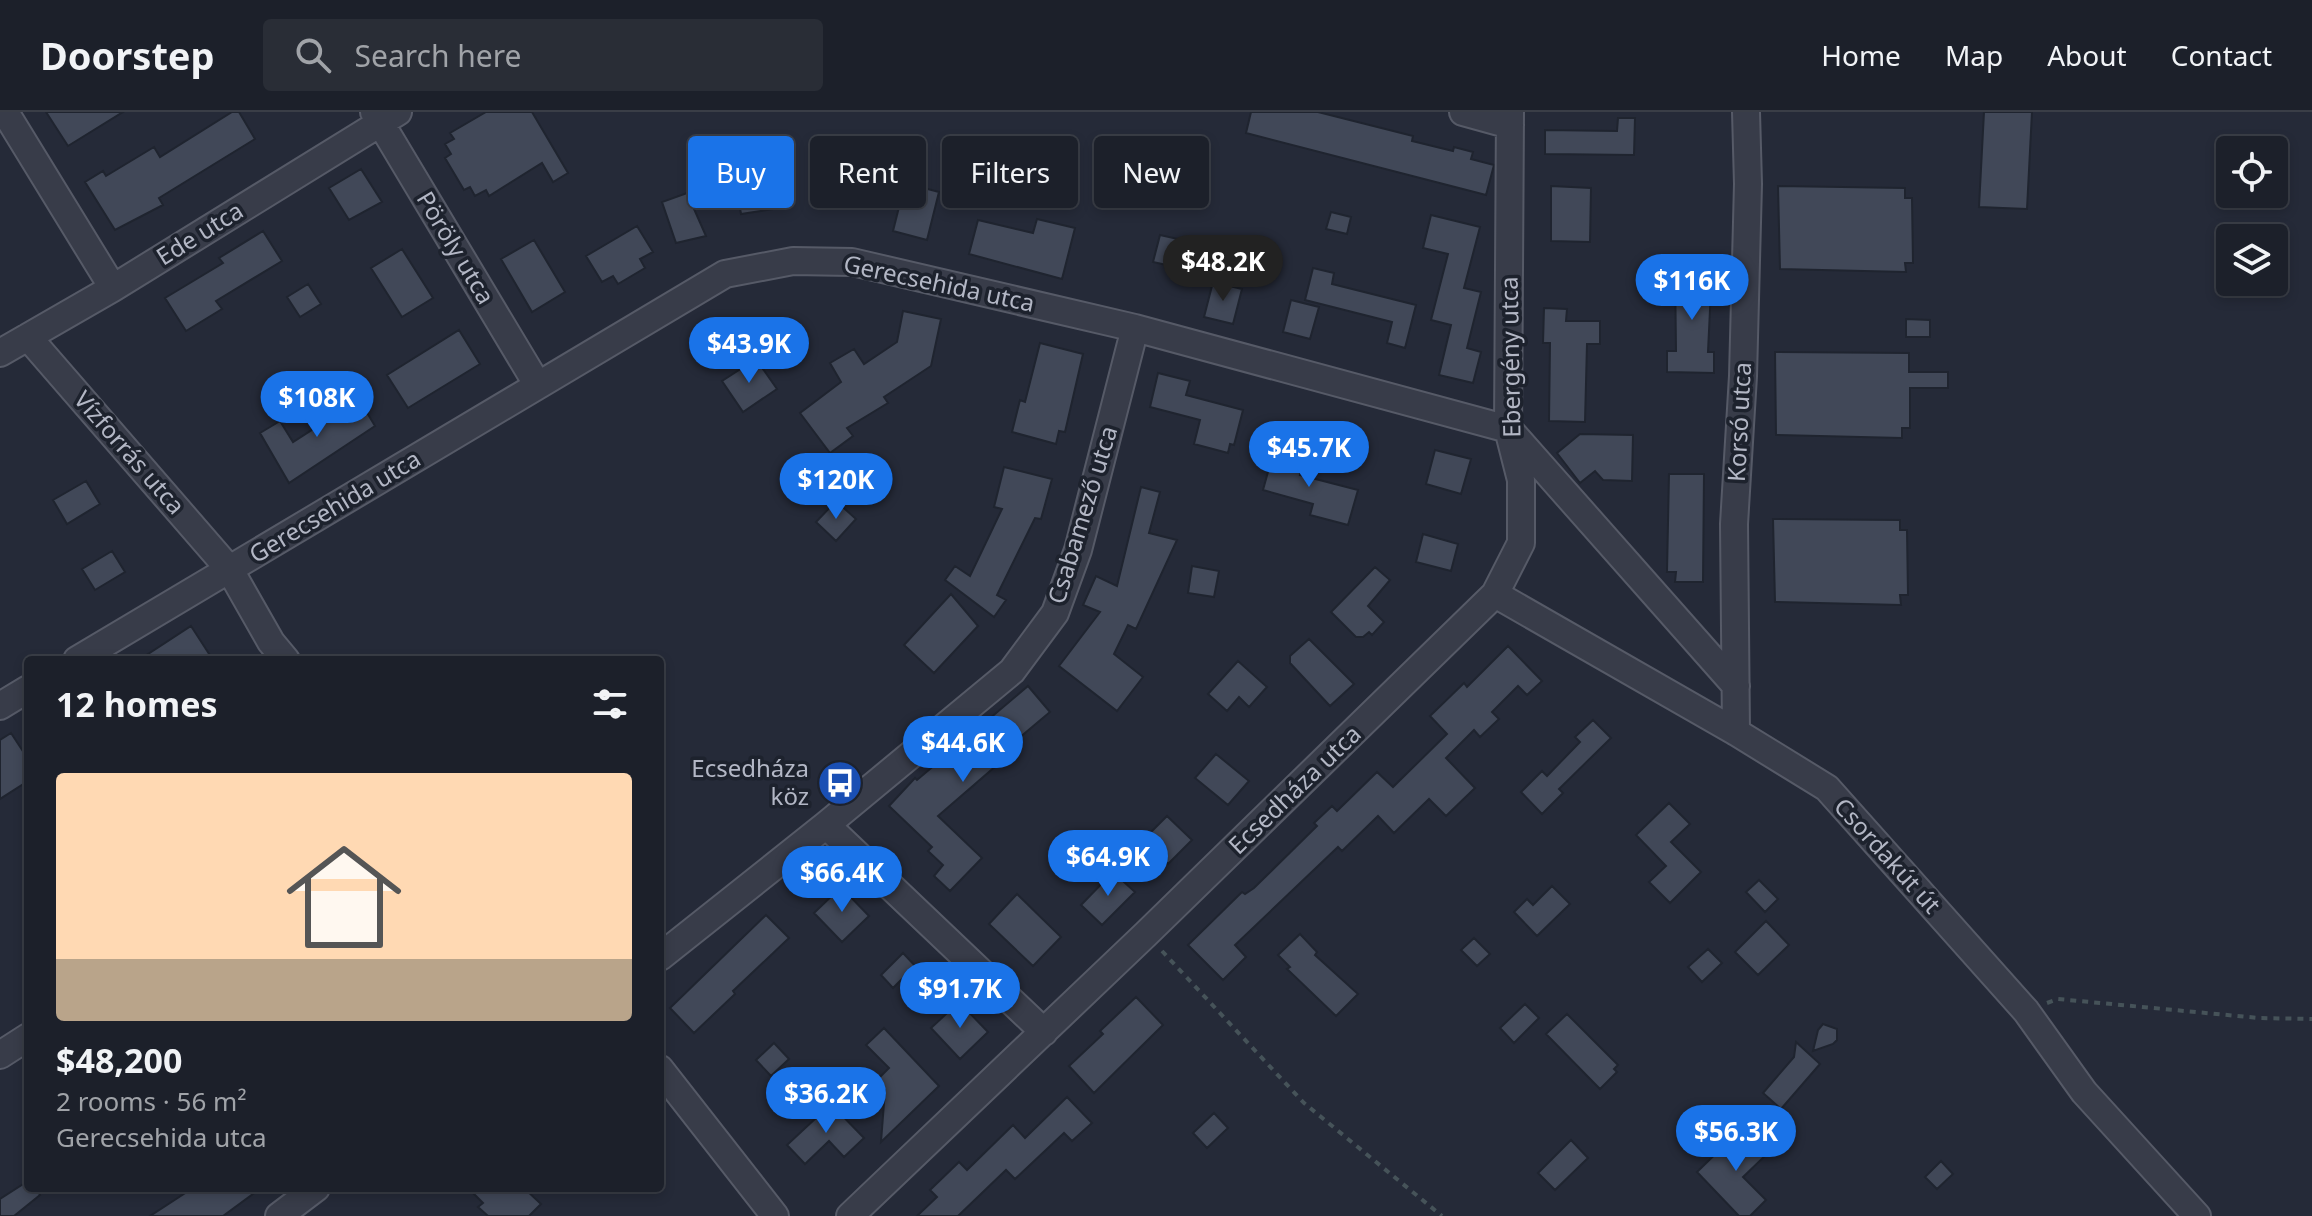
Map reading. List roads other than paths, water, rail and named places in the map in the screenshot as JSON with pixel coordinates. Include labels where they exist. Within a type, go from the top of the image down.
[{"type":"street","points":[[5,112],[113,288]]},
{"type":"street","points":[[1463,112],[1510,118]]},
{"type":"street","name":"Korsó utca","points":[[1736,732],[1734,524],[1743,376],[1748,184],[1746,112]]},
{"type":"street","name":"Ede utca","points":[[0,353],[113,288],[384,116]]},
{"type":"street","name":"Pöröly utca","points":[[384,116],[537,384]]},
{"type":"street","name":"Ebergény utca","points":[[1495,594],[1521,543],[1521,480],[1508,429],[1510,118]]},
{"type":"street","name":"Gerecsehida utca","points":[[84,656],[725,274],[793,261],[852,262],[1135,328],[1508,429]]},
{"type":"street","name":"Csabamező utca","points":[[664,954],[1012,671],[1055,613],[1078,550],[1135,328]]},
{"type":"street","name":"Vízforrás utca","points":[[28,337],[230,570],[271,642],[283,656]]},
{"type":"street","points":[[1508,429],[1736,686]]},
{"type":"street","name":"Csordakút út","points":[[1495,594],[1736,732],[1827,788],[2026,1011],[2084,1092],[2197,1216]]},
{"type":"street","name":"Ecsedháza utca","points":[[850,1216],[1146,934],[1495,594]]},
{"type":"street","points":[[0,706],[24,691]]},
{"type":"street","points":[[826,825],[1044,1032]]},
{"type":"street","points":[[0,1055],[24,1040]]},
{"type":"street","points":[[664,1074],[775,1216]]},
{"type":"street","points":[[279,1216],[311,1192]]},
{"type":"place","name":"Ecsedháza köz","points":[[840,783]]}]
